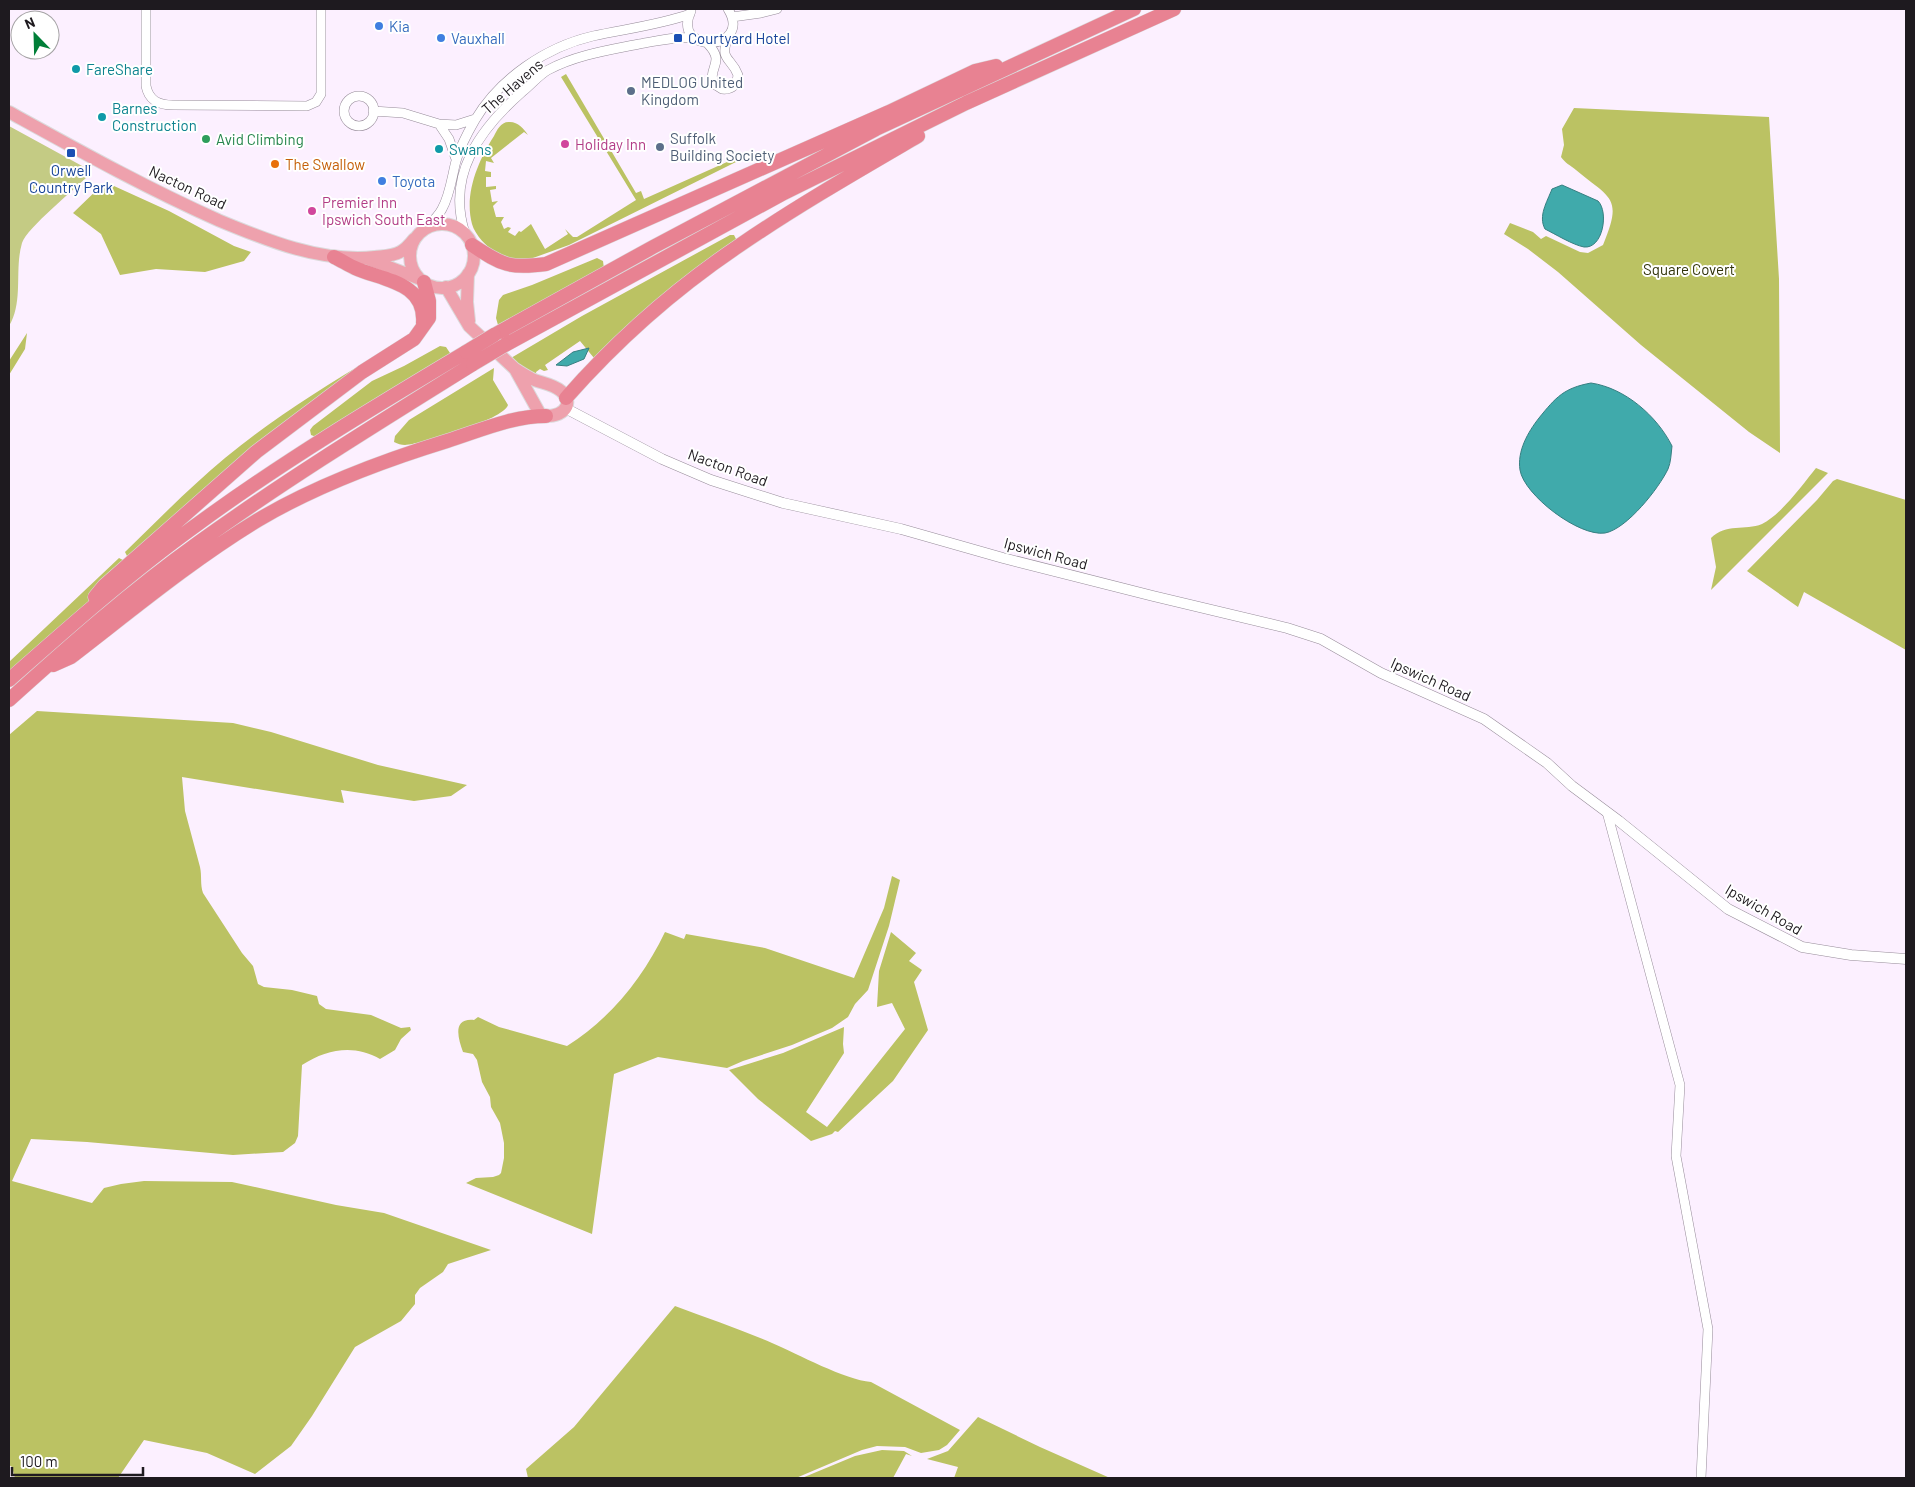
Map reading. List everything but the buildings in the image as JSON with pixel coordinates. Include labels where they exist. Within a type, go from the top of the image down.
[{"type":"highway","points":[[9,700],[63,651],[139,588],[197,544],[320,458],[469,358],[494,334],[876,129],[1134,9]]},
{"type":"highway","points":[[9,680],[81,616],[194,526],[306,449],[469,358],[505,345],[782,194],[966,103],[1174,9]]},
{"type":"highway","points":[[469,239],[493,259],[509,266],[523,267],[546,264],[888,112],[975,71],[1023,59]]},
{"type":"highway","points":[[566,403],[586,374],[621,340],[681,288],[739,245],[842,180],[942,122],[966,103]]},
{"type":"highway","points":[[334,257],[355,268],[392,280],[410,291],[422,308],[422,329]]},
{"type":"highway","points":[[81,616],[104,586],[249,458],[362,372],[414,339],[429,318],[430,309],[422,280]]},
{"type":"highway","points":[[41,671],[71,657],[206,554],[260,519],[326,485],[394,457],[464,435],[521,418],[546,416]]},
{"type":"main road","name":"Nacton Road","points":[[9,112],[176,201],[253,235],[292,248],[334,257],[365,258],[396,254],[403,251],[414,239]]},
{"type":"main road","points":[[448,224],[459,228],[469,239],[474,262],[468,274],[457,284],[437,287],[422,280],[413,270],[410,249],[414,239],[428,226],[448,224]]},
{"type":"main road","name":"Nacton Road","points":[[365,258],[422,280]]},
{"type":"main road","points":[[468,274],[467,312],[469,326]]},
{"type":"main road","points":[[446,287],[469,326],[515,369],[563,392],[566,403],[561,413],[555,416],[540,414],[515,369]]},
{"type":"street","points":[[146,9],[146,86],[148,94],[155,102],[164,105],[307,106],[316,102],[321,94],[321,9]]},
{"type":"street","points":[[728,36],[719,42],[708,44],[717,60],[712,74],[714,84],[722,89],[731,88],[735,84],[738,75],[725,56],[724,50],[732,27],[730,13],[760,13],[777,9]]},
{"type":"street","name":"The Havens","points":[[691,11],[688,24],[696,38]]},
{"type":"street","name":"The Havens","points":[[428,226],[442,208],[456,159],[476,119],[493,93],[499,88],[550,51],[591,36],[672,20],[691,11]]},
{"type":"street","name":"The Havens","points":[[469,239],[460,217],[458,200],[465,167],[488,125],[500,111],[547,70],[593,53],[677,37],[696,38],[708,44]]},
{"type":"street","points":[[373,111],[404,113],[440,124],[456,125],[476,119]]},
{"type":"street","points":[[440,124],[449,139],[456,159]]},
{"type":"street","name":"Nacton Road","points":[[566,403],[662,459],[711,480],[783,503],[891,526]]},
{"type":"street","name":"Ipswich Road","points":[[891,526],[1012,560],[1287,628],[1321,639],[1381,673],[1484,719],[1547,763],[1572,786],[1728,909],[1802,948],[1851,955],[1906,959]]},
{"type":"street","points":[[1607,812],[1680,1085],[1676,1156],[1708,1329],[1701,1478]]},
{"type":"green space","points":[[566,74],[636,193],[641,191],[644,199],[736,158],[738,161],[569,245],[533,258],[527,266],[518,264],[500,256],[482,240],[472,224],[470,213],[471,190],[478,167],[496,131],[504,123],[516,123],[528,135],[524,132],[491,158],[494,163],[486,161],[485,171],[491,172],[491,177],[486,177],[486,187],[496,186],[496,189],[490,190],[492,202],[498,201],[493,206],[496,217],[504,217],[501,222],[504,229],[511,228],[508,232],[515,236],[519,231],[521,232],[531,224],[545,249],[568,234],[565,229],[573,237],[577,237],[636,200],[561,77]]},
{"type":"green space","name":"Square Covert","points":[[1574,108],[1769,117],[1779,279],[1780,453],[1749,432],[1641,345],[1558,272],[1528,249],[1504,234],[1510,223],[1533,232],[1541,239],[1546,236],[1580,252],[1588,253],[1603,245],[1612,217],[1610,200],[1598,187],[1561,157],[1564,145],[1562,129]]},
{"type":"green space","points":[[9,126],[84,167],[89,175],[33,228],[22,243],[18,296],[14,316],[9,326]]},
{"type":"green space","points":[[103,184],[114,186],[169,211],[234,246],[251,252],[244,261],[205,272],[156,269],[120,275],[101,234],[73,213]]},
{"type":"green space","points":[[730,235],[734,235],[736,239],[733,245],[594,358],[580,341],[545,365],[548,370],[540,369],[536,372],[537,378],[506,361],[582,316]]},
{"type":"green space","points":[[597,258],[603,261],[604,269],[498,325],[496,318],[499,300],[503,295]]},
{"type":"green space","points":[[27,333],[25,349],[9,375],[9,361]]},
{"type":"green space","points":[[440,346],[446,347],[452,356],[319,438],[311,435],[310,430],[313,426],[372,381]]},
{"type":"green space","points":[[374,357],[112,580],[9,676],[9,662],[119,558],[125,561],[129,560],[125,552],[212,469],[242,444],[279,418]]},
{"type":"green space","points":[[494,368],[493,380],[508,405],[503,411],[478,424],[444,436],[414,444],[405,445],[394,442],[395,436],[409,420]]},
{"type":"green space","points":[[1816,468],[1828,473],[1711,590],[1716,567],[1711,538],[1723,530],[1756,526],[1769,520],[1791,499]]},
{"type":"green space","points":[[1837,479],[1906,500],[1906,650],[1804,592],[1798,607],[1747,571]]},
{"type":"green space","points":[[37,711],[233,723],[271,732],[378,765],[467,785],[451,796],[414,801],[341,790],[344,803],[182,777],[185,811],[200,867],[203,893],[242,953],[253,966],[258,984],[264,987],[292,990],[317,996],[319,1004],[326,1009],[371,1015],[401,1028],[410,1027],[411,1030],[401,1039],[395,1050],[380,1059],[360,1051],[341,1050],[321,1055],[302,1065],[298,1136],[295,1143],[283,1152],[233,1155],[31,1139],[12,1181],[92,1203],[104,1188],[121,1184],[144,1181],[232,1182],[336,1205],[384,1213],[491,1250],[448,1264],[443,1272],[420,1288],[415,1295],[415,1304],[401,1321],[355,1347],[291,1446],[255,1474],[207,1453],[144,1440],[118,1478],[15,1478],[12,1467],[9,1465],[9,735]]},
{"type":"green space","points":[[892,876],[900,880],[889,926],[868,990],[855,1004],[848,1017],[832,1028],[792,1045],[727,1068],[658,1057],[614,1074],[592,1234],[466,1183],[476,1178],[493,1177],[501,1173],[504,1143],[500,1123],[491,1107],[490,1097],[482,1082],[477,1060],[473,1054],[463,1052],[458,1035],[462,1022],[474,1020],[478,1017],[499,1027],[567,1046],[597,1023],[624,996],[636,981],[665,932],[684,939],[686,934],[765,948],[854,978],[884,908]]},
{"type":"green space","points":[[891,932],[916,953],[909,961],[922,970],[914,982],[928,1030],[893,1081],[838,1132],[835,1131],[832,1134],[811,1141],[758,1099],[729,1070],[783,1053],[844,1027],[844,1053],[806,1112],[827,1127],[905,1029],[892,1003],[877,1007],[879,971]]},
{"type":"green space","points":[[675,1306],[736,1328],[835,1372],[871,1382],[960,1430],[947,1445],[939,1450],[921,1453],[905,1447],[877,1446],[862,1450],[796,1478],[528,1478],[526,1469],[574,1427]]},
{"type":"green space","points":[[978,1417],[1110,1478],[954,1478],[958,1467],[927,1459],[948,1451]]},
{"type":"green space","points":[[882,1450],[904,1451],[912,1456],[906,1454],[893,1478],[802,1478],[855,1456]]},
{"type":"water","points":[[1562,185],[1598,201],[1601,206],[1603,213],[1602,229],[1600,236],[1591,246],[1584,247],[1575,244],[1545,229],[1542,219],[1546,204],[1552,189]]},
{"type":"water","points":[[589,348],[584,359],[567,366],[556,365],[573,352]]},
{"type":"water","points":[[1591,383],[1616,391],[1639,405],[1658,424],[1672,446],[1668,469],[1650,497],[1623,524],[1605,533],[1581,528],[1554,512],[1531,491],[1520,470],[1520,456],[1524,442],[1531,429],[1550,404],[1561,394]]},
{"type":"place","name":"Kia","points":[[379,26]]},
{"type":"place","name":"Vauxhall","points":[[441,38]]},
{"type":"place","name":"Courtyard Hotel","points":[[678,38]]},
{"type":"place","name":"FareShare","points":[[76,69]]},
{"type":"place","name":"MEDLOG United Kingdom","points":[[631,91]]},
{"type":"place","name":"Barnes Construction","points":[[102,117]]},
{"type":"place","name":"Avid Climbing","points":[[206,139]]},
{"type":"place","name":"Holiday Inn","points":[[565,144]]},
{"type":"place","name":"Suffolk Building Society","points":[[660,147]]},
{"type":"place","name":"Swans","points":[[439,149]]},
{"type":"place","name":"Orwell Country Park","points":[[71,153]]},
{"type":"place","name":"The Swallow","points":[[275,164]]},
{"type":"place","name":"Toyota","points":[[382,181]]},
{"type":"place","name":"Premier Inn Ipswich South East","points":[[312,211]]}]
